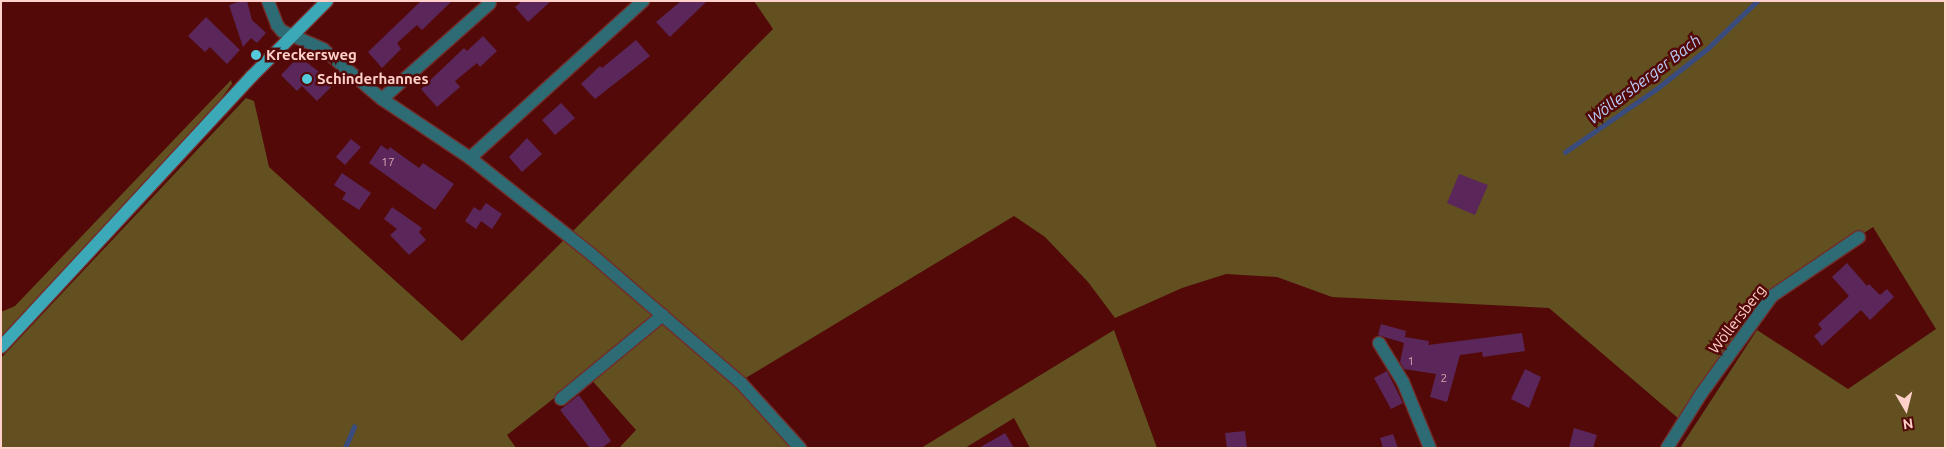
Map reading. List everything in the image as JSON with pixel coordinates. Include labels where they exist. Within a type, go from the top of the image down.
[{"type":"main road","points":[[1,348],[213,122],[252,76],[327,1]]},
{"type":"street","points":[[268,1],[277,25],[294,36],[323,49],[382,99],[470,158],[591,254],[741,382],[800,448]]},
{"type":"street","points":[[382,99],[490,3]]},
{"type":"street","points":[[470,158],[636,3]]},
{"type":"street","name":"Wöllersberg","points":[[1667,448],[1700,394],[1772,296],[1859,237]]},
{"type":"street","points":[[561,399],[663,315]]},
{"type":"street","points":[[1380,343],[1403,382],[1430,448]]},
{"type":"shaded area","points":[[754,1],[1945,1],[1945,448],[1680,448],[1757,330],[1848,389],[1936,329],[1873,227],[1770,294],[1679,419],[1549,308],[1332,297],[1277,277],[1226,274],[1182,288],[1115,318],[1088,282],[1045,237],[1014,216],[744,379],[573,231],[773,29]]},
{"type":"shaded area","points":[[231,80],[232,84],[206,119],[1,338],[1,312],[15,306]]},
{"type":"shaded area","points":[[246,98],[254,101],[269,167],[462,341],[567,237],[659,316],[507,435],[516,448],[1,448],[1,358]]},
{"type":"shaded area","points":[[663,319],[739,385],[797,448],[619,448],[636,430],[589,377]]},
{"type":"shaded area","points":[[1114,330],[1157,448],[1030,448],[1014,418],[965,448],[921,448]]},
{"type":"building","points":[[247,1],[252,20],[266,33],[257,43],[251,38],[243,47],[229,5]]},
{"type":"building","points":[[421,1],[452,1],[422,30],[417,25],[397,43],[401,49],[382,68],[368,52]]},
{"type":"building","points":[[522,1],[551,1],[528,22],[515,7]]},
{"type":"building","points":[[681,1],[707,1],[670,37],[656,22]]},
{"type":"building","points":[[206,17],[240,50],[227,64],[210,47],[205,52],[188,36]]},
{"type":"building","points":[[483,36],[497,51],[480,67],[477,63],[455,81],[460,87],[437,107],[421,89],[464,48],[467,51]]},
{"type":"building","points":[[636,40],[650,56],[595,99],[581,84],[600,66],[602,68]]},
{"type":"building","name":"Schinderhannes","points":[[299,56],[334,84],[317,101],[302,86],[297,91],[281,75]]},
{"type":"building","points":[[561,103],[575,118],[555,135],[542,120]]},
{"type":"building","points":[[527,138],[542,154],[522,172],[509,157]]},
{"type":"building","points":[[351,139],[361,147],[345,165],[336,157]]},
{"type":"building","points":[[381,145],[388,150],[390,147],[419,168],[423,163],[454,184],[435,210],[369,163]]},
{"type":"building","points":[[342,173],[371,193],[359,210],[342,199],[346,193],[334,185]]},
{"type":"building","points":[[1459,174],[1488,185],[1475,215],[1447,203]]},
{"type":"building","points":[[486,203],[502,214],[492,229],[481,221],[476,229],[465,221],[474,207],[480,211]]},
{"type":"building","points":[[392,207],[422,228],[419,232],[426,240],[409,255],[390,235],[397,229],[384,219]]},
{"type":"building","points":[[1847,263],[1867,286],[1869,284],[1880,295],[1887,289],[1894,297],[1870,320],[1861,310],[1822,346],[1814,336],[1822,329],[1818,324],[1849,296],[1832,277]]},
{"type":"building","points":[[1381,324],[1406,331],[1405,337],[1429,341],[1428,345],[1522,333],[1525,351],[1483,357],[1482,352],[1460,355],[1447,402],[1430,397],[1436,374],[1404,369],[1400,362],[1404,343],[1378,335]]},
{"type":"building","points":[[1525,369],[1541,377],[1529,408],[1511,399]]},
{"type":"building","points":[[1387,371],[1403,403],[1391,409],[1374,378]]},
{"type":"building","points":[[579,395],[611,441],[602,448],[590,448],[560,410]]},
{"type":"building","points":[[1574,428],[1597,435],[1593,448],[1569,448]]},
{"type":"building","points":[[1245,431],[1247,448],[1227,448],[1225,433]]},
{"type":"building","points":[[1005,433],[1014,448],[979,448]]},
{"type":"building","points":[[1393,434],[1398,448],[1383,448],[1380,438]]},
{"type":"waterway","name":"Wöllersberger Bach","points":[[1565,152],[1655,90],[1707,49],[1757,1]]},
{"type":"waterway","points":[[345,448],[354,427]]},
{"type":"place","name":"Kreckersweg","points":[[256,55]]},
{"type":"place","name":"Schinderhannes","points":[[307,79]]}]
